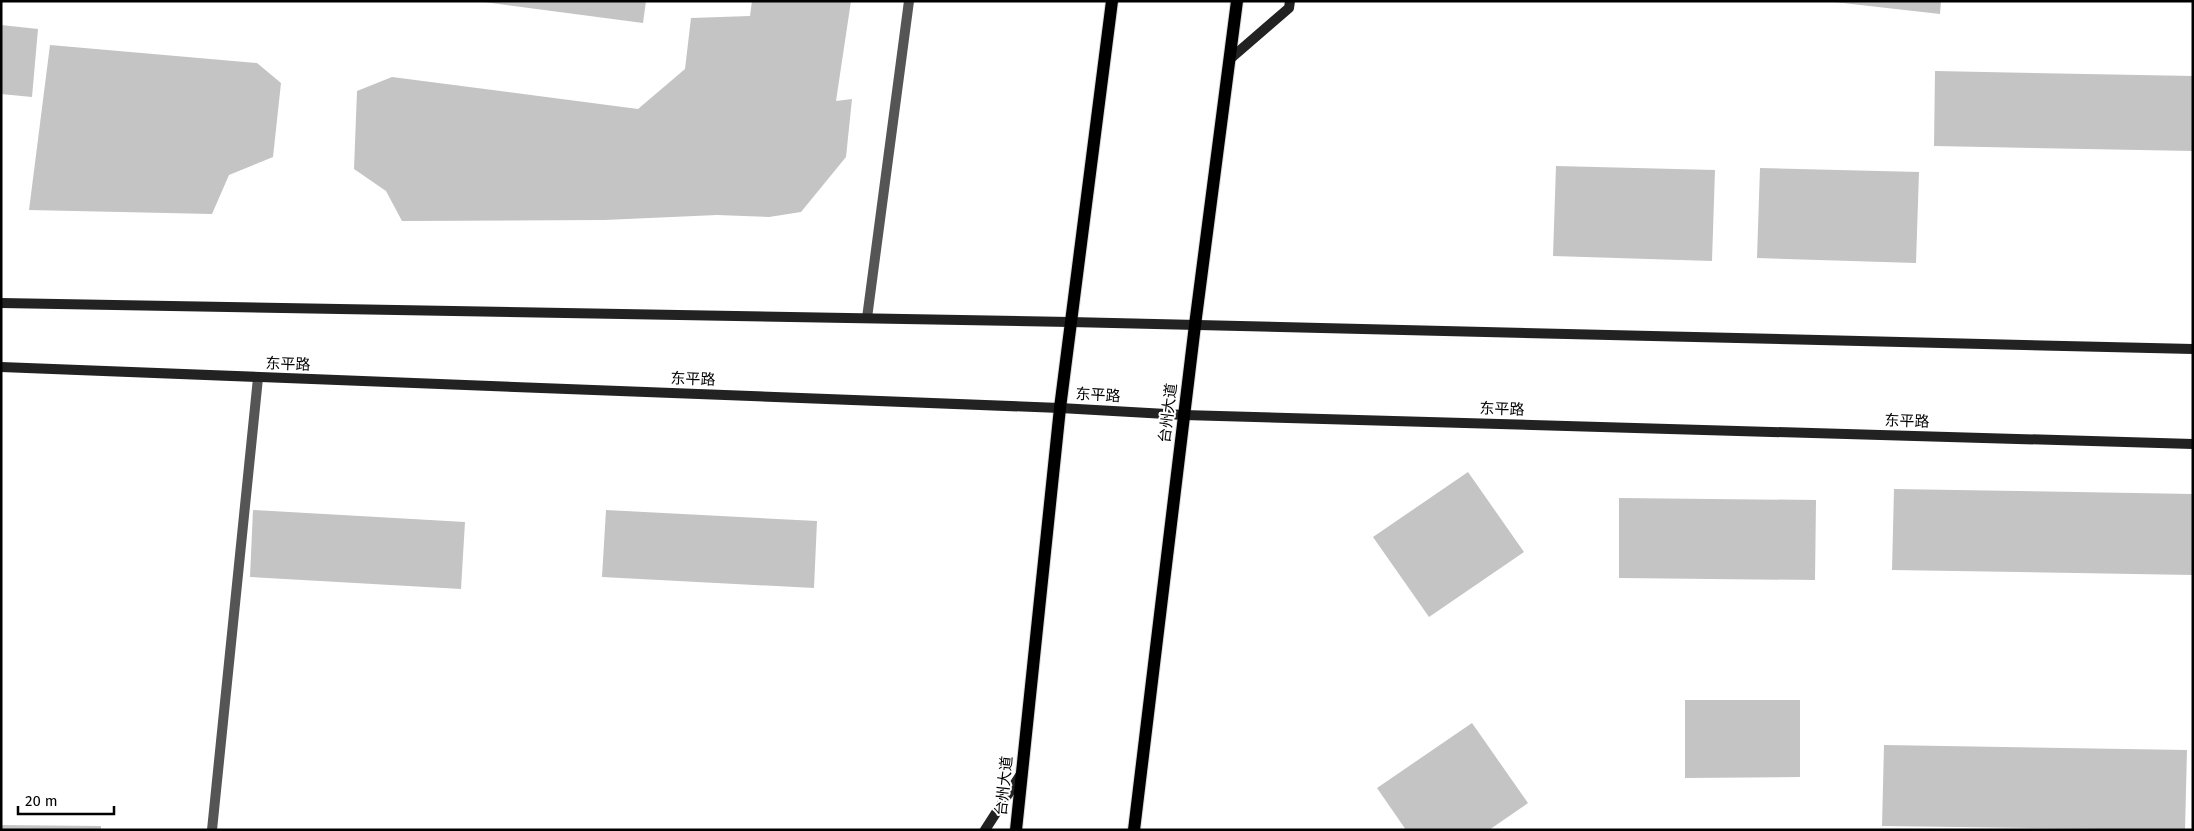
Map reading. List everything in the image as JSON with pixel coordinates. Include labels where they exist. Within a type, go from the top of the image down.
[{"type":"main road","name":"台州大道","points":[[1016,830],[1060,408],[1112,1]]},
{"type":"main road","name":"台州大道","points":[[1134,830],[1194,325],[1237,1]]},
{"type":"main road","points":[[1230,59],[1289,8],[1290,1]]},
{"type":"main road","points":[[1,302],[1070,322],[2193,349]]},
{"type":"main road","name":"东平路","points":[[1,367],[1060,408],[1184,415],[2193,444]]},
{"type":"main road","points":[[985,830],[1022,774]]},
{"type":"street","points":[[867,318],[909,1]]},
{"type":"street","points":[[212,830],[258,378]]},
{"type":"building","points":[[476,1],[646,1],[643,23]]},
{"type":"building","points":[[752,1],[851,1],[836,101],[852,99],[846,157],[801,212],[769,217],[717,215],[604,220],[402,221],[386,191],[354,169],[357,91],[392,77],[638,109],[685,69],[691,18],[750,16]]},
{"type":"building","points":[[1825,1],[1941,1],[1940,14]]},
{"type":"building","points":[[1,25],[38,29],[32,97],[1,94]]},
{"type":"building","points":[[50,45],[257,63],[281,83],[273,157],[229,175],[212,214],[29,210]]},
{"type":"building","points":[[1935,71],[2193,76],[2193,151],[1934,146]]},
{"type":"building","points":[[1556,166],[1715,170],[1712,261],[1553,256]]},
{"type":"building","points":[[1760,168],[1919,172],[1916,263],[1757,258]]},
{"type":"building","points":[[1468,472],[1524,552],[1429,617],[1373,537]]},
{"type":"building","points":[[1894,489],[2193,494],[2193,575],[1892,570]]},
{"type":"building","points":[[1619,498],[1816,500],[1815,580],[1619,578]]},
{"type":"building","points":[[253,510],[465,522],[461,589],[250,577]]},
{"type":"building","points":[[606,510],[817,521],[814,588],[602,577]]},
{"type":"building","points":[[1685,700],[1800,700],[1800,777],[1685,778]]},
{"type":"building","points":[[1472,723],[1528,803],[1489,830],[1406,830],[1377,788]]},
{"type":"building","points":[[1884,745],[2187,750],[2185,830],[1882,826]]},
{"type":"building","points":[[1,825],[101,826],[101,830],[1,830]]}]
